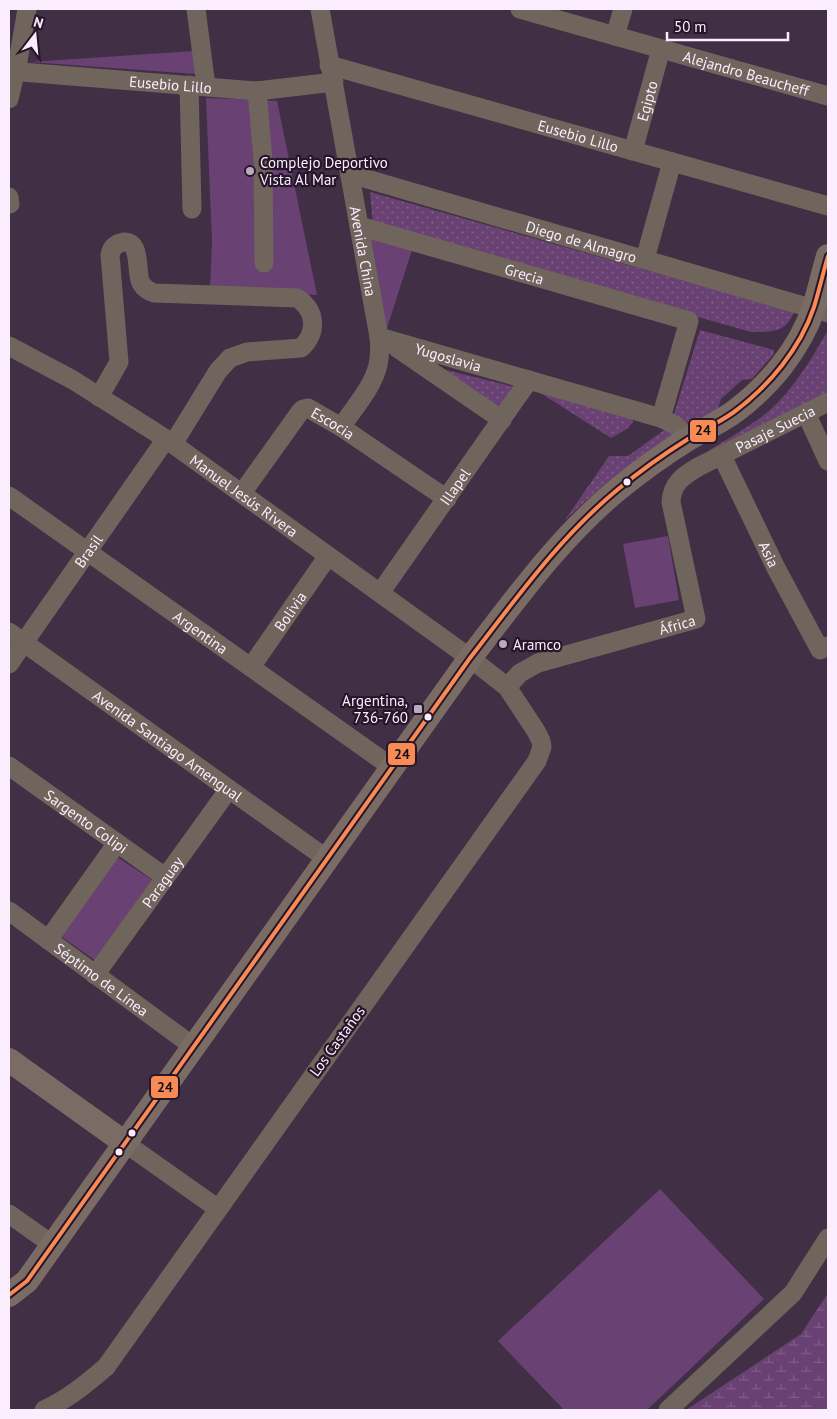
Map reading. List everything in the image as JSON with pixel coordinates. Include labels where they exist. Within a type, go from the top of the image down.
[{"type":"main road","points":[[9,1295],[27,1281],[470,658],[541,567],[570,534],[617,489],[664,454],[732,413],[759,391],[821,311],[828,256]]},
{"type":"main road","points":[[9,1060],[125,1143]]},
{"type":"street","points":[[9,99],[12,71],[27,9]]},
{"type":"street","points":[[192,209],[197,86],[196,9]]},
{"type":"street","name":"Avenida China","points":[[320,9],[379,337],[380,352],[373,379],[341,427]]},
{"type":"street","name":"Alejandro Beaucheff","points":[[520,9],[828,96]]},
{"type":"street","points":[[616,36],[623,9]]},
{"type":"street","name":"Egipto","points":[[633,151],[662,49]]},
{"type":"street","name":"Eusebio Lillo","points":[[12,71],[257,91],[331,73],[633,151],[828,206]]},
{"type":"street","points":[[257,91],[263,158],[264,262]]},
{"type":"street","points":[[645,259],[672,162]]},
{"type":"street","name":"Diego de Almagro","points":[[350,174],[821,311]]},
{"type":"street","name":"Grecia","points":[[359,226],[689,321],[660,418]]},
{"type":"street","name":"Brasil","points":[[9,664],[16,637],[88,551],[169,442],[218,371],[230,358],[247,352],[301,348],[311,335],[313,320],[308,307],[297,298],[154,293],[145,288],[139,279],[135,249],[128,243],[118,244],[114,246],[110,255],[119,362],[99,397]]},
{"type":"street","name":"Yugoslavia","points":[[379,337],[660,418],[675,425],[689,439]]},
{"type":"street","name":"Yugoslavia","points":[[379,337],[502,420]]},
{"type":"street","name":"Manuel Jesús Rivera","points":[[9,346],[73,380],[169,442],[470,658]]},
{"type":"street","name":"Illapel","points":[[380,593],[529,380]]},
{"type":"street","name":"Pasaje Suecia","points":[[722,456],[828,402]]},
{"type":"street","name":"Escocia","points":[[242,493],[304,409],[312,410],[341,427],[447,499]]},
{"type":"street","points":[[806,413],[828,461]]},
{"type":"street","name":"Asia","points":[[722,456],[776,568],[824,648]]},
{"type":"street","name":"África","points":[[507,687],[520,673],[538,663],[696,619],[671,502],[672,494],[679,480],[722,456]]},
{"type":"street","name":"Argentina","points":[[9,496],[393,768]]},
{"type":"street","name":"Bolivia","points":[[251,667],[328,556]]},
{"type":"street","name":"Avenida Santiago Amengual","points":[[16,637],[327,859]]},
{"type":"street","name":"Los Castaños","points":[[44,1410],[63,1401],[106,1367],[217,1208],[540,756],[542,747],[539,736],[507,687],[470,658]]},
{"type":"street","name":"Sargento Colipi","points":[[9,766],[165,877]]},
{"type":"street","name":"Paraguay","points":[[95,975],[229,789]]},
{"type":"street","points":[[48,940],[117,843]]},
{"type":"street","name":"Séptimo de Línea","points":[[9,911],[194,1048]]},
{"type":"street","points":[[125,1143],[217,1208]]},
{"type":"street","points":[[9,1214],[53,1245]]},
{"type":"street","points":[[668,1410],[793,1293],[828,1238]]},
{"type":"green space","points":[[194,51],[196,74],[30,62]]},
{"type":"green space","name":"Complejo Deportivo Vista Al Mar","points":[[206,98],[277,101],[317,295],[210,289],[212,241]]},
{"type":"green space","points":[[370,192],[794,312],[791,319],[782,328],[771,331],[751,332],[373,225]]},
{"type":"green space","points":[[368,232],[413,247],[386,331]]},
{"type":"green space","points":[[700,330],[774,350],[773,355],[752,379],[742,380],[721,399],[717,411],[689,426],[673,417]]},
{"type":"green space","points":[[828,330],[828,398],[711,459],[708,451],[769,411],[787,393],[802,373]]},
{"type":"green space","points":[[446,370],[515,387],[498,410],[446,372]]},
{"type":"green space","points":[[539,392],[632,419],[633,422],[627,429],[611,438]]},
{"type":"green space","points":[[670,426],[674,435],[617,474],[565,520],[609,456],[628,456]]},
{"type":"green space","points":[[668,536],[679,600],[635,608],[623,544]]},
{"type":"green space","points":[[114,855],[152,880],[96,961],[59,935]]},
{"type":"green space","points":[[660,1189],[764,1299],[647,1410],[564,1410],[498,1341]]},
{"type":"green space","points":[[828,1293],[828,1410],[686,1410],[801,1334]]},
{"type":"transit line","name":"24","points":[[9,1295],[27,1281],[470,658],[521,592],[576,528],[617,490],[643,469],[688,439],[734,412],[759,391],[782,366],[808,323],[828,256]]},
{"type":"place","name":"Complejo Deportivo Vista Al Mar","points":[[250,171]]},
{"type":"place","name":"Aramco","points":[[503,644]]},
{"type":"place","name":"Argentina, 736-760","points":[[418,709]]}]
